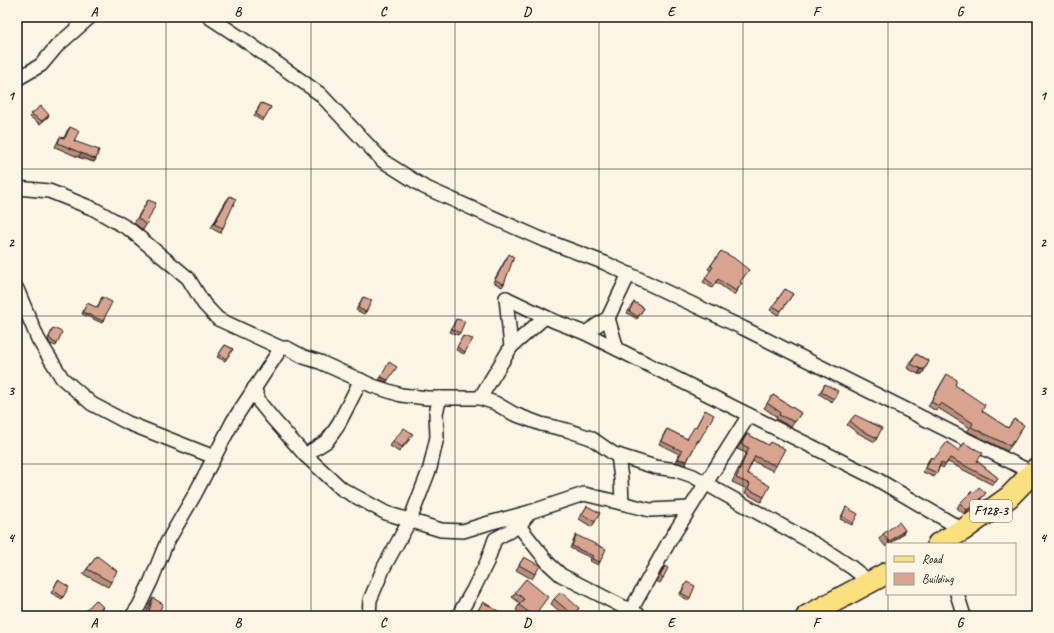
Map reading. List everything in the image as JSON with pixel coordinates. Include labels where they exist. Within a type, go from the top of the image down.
[{"type":"main road","name":"F128-3","points":[[941,543],[963,530],[1009,497],[1036,472]]},
{"type":"main road","points":[[807,616],[878,578]]},
{"type":"street","points":[[17,79],[41,65],[56,46],[90,17]]},
{"type":"street","points":[[209,17],[248,42],[320,94],[383,161],[424,187],[539,238],[605,262],[744,328],[1036,472]]},
{"type":"street","points":[[17,188],[49,191],[94,209],[129,229],[188,278],[204,304],[218,318],[280,348],[287,348],[373,386],[401,395],[427,398],[480,398],[495,403],[514,414],[541,424],[568,430],[591,438],[614,454],[655,467],[676,470],[693,476],[822,548],[851,567],[878,578]]},
{"type":"street","points":[[585,333],[608,318],[629,274]]},
{"type":"street","points":[[17,289],[38,339],[62,378],[92,404],[128,423],[214,457]]},
{"type":"street","points":[[511,347],[506,298],[554,321],[585,333],[873,477],[963,530]]},
{"type":"street","points":[[480,398],[511,347],[545,317]]},
{"type":"street","points":[[608,318],[617,349]]},
{"type":"street","points":[[132,616],[139,606],[151,581],[166,544],[195,494],[233,421],[280,348]]},
{"type":"street","points":[[305,455],[327,441],[337,428],[361,380]]},
{"type":"street","points":[[254,388],[260,403],[272,419],[305,455],[342,489],[386,513],[441,530],[463,531],[530,512],[584,494],[650,510],[690,508]]},
{"type":"street","points":[[369,616],[370,600],[384,567],[410,520],[430,468],[437,437],[436,413],[440,398]]},
{"type":"street","points":[[519,526],[549,564],[561,574],[636,613],[670,540],[749,415]]},
{"type":"street","points":[[618,455],[622,503]]},
{"type":"street","points":[[458,616],[487,562],[495,539],[519,526],[530,512]]},
{"type":"street","points":[[957,595],[964,616]]},
{"type":"building","points":[[261,103],[271,107],[264,119],[256,114]]},
{"type":"building","points":[[41,106],[49,115],[42,121],[31,114]]},
{"type":"building","points":[[70,127],[79,131],[74,141],[99,150],[96,159],[58,143],[60,137],[65,138]]},
{"type":"building","points":[[230,196],[236,199],[223,228],[214,224]]},
{"type":"building","points":[[148,200],[156,203],[146,225],[138,218]]},
{"type":"building","points":[[721,251],[734,258],[749,270],[740,282],[742,283],[736,291],[718,279],[714,285],[705,278],[713,267],[711,265]]},
{"type":"building","points":[[509,254],[514,257],[504,284],[495,280]]},
{"type":"building","points":[[785,289],[793,294],[781,311],[773,306]]},
{"type":"building","points":[[102,297],[112,302],[103,321],[83,312],[87,303],[98,308]]},
{"type":"building","points":[[363,297],[372,300],[366,312],[358,308]]},
{"type":"building","points":[[634,302],[644,308],[638,317],[629,311]]},
{"type":"building","points":[[456,319],[465,321],[460,333],[452,329]]},
{"type":"building","points":[[53,328],[62,332],[57,344],[49,337]]},
{"type":"building","points":[[463,336],[473,339],[465,352],[457,347]]},
{"type":"building","points":[[225,345],[233,349],[226,359],[219,354]]},
{"type":"building","points":[[916,354],[929,361],[925,369],[921,369],[911,364]]},
{"type":"building","points":[[389,362],[397,367],[388,380],[381,377]]},
{"type":"building","points":[[947,374],[957,380],[955,385],[985,405],[982,411],[1008,428],[1014,419],[1024,425],[1010,446],[971,427],[973,423],[941,403],[939,406],[931,402]]},
{"type":"building","points":[[825,384],[838,391],[834,399],[821,392]]},
{"type":"building","points":[[773,395],[801,413],[795,422],[779,415],[780,412],[767,403]]},
{"type":"building","points":[[705,410],[714,415],[687,461],[678,459],[682,451],[661,441],[667,429],[687,439],[695,426],[696,427]]},
{"type":"building","points":[[855,415],[882,428],[877,438],[861,430],[850,421]]},
{"type":"building","points":[[404,428],[413,434],[402,447],[393,441]]},
{"type":"building","points":[[747,434],[768,445],[770,442],[785,449],[776,466],[755,456],[747,473],[770,486],[764,497],[748,489],[750,484],[736,478],[749,448],[741,444]]},
{"type":"building","points":[[947,442],[959,451],[964,443],[983,453],[977,461],[998,478],[996,482],[950,458],[945,465],[941,462],[937,473],[926,468],[931,457],[934,459]]},
{"type":"building","points":[[979,487],[986,493],[980,499],[981,500],[967,510],[960,503],[972,491],[974,493]]},
{"type":"building","points":[[587,506],[600,513],[595,522],[582,514]]},
{"type":"building","points":[[846,507],[858,514],[853,523],[842,516]]},
{"type":"building","points":[[899,522],[905,530],[889,542],[883,534]]},
{"type":"building","points":[[576,535],[606,549],[600,562],[592,559],[593,556],[572,546]]},
{"type":"building","points":[[97,556],[117,571],[111,582],[87,569]]},
{"type":"building","points":[[524,557],[540,566],[535,574],[519,565]]},
{"type":"building","points":[[665,566],[668,568],[663,578],[660,576]]},
{"type":"building","points":[[526,579],[548,597],[534,616],[519,605],[524,599],[515,592]]},
{"type":"building","points":[[58,580],[69,587],[63,597],[53,590]]},
{"type":"building","points":[[687,582],[695,586],[690,598],[681,593]]},
{"type":"building","points":[[561,592],[579,608],[573,615],[554,599]]},
{"type":"building","points":[[153,598],[163,604],[157,616],[148,614]]},
{"type":"building","points":[[96,600],[103,607],[92,616],[87,609]]},
{"type":"building","points":[[483,602],[506,616],[486,616],[478,610]]}]
